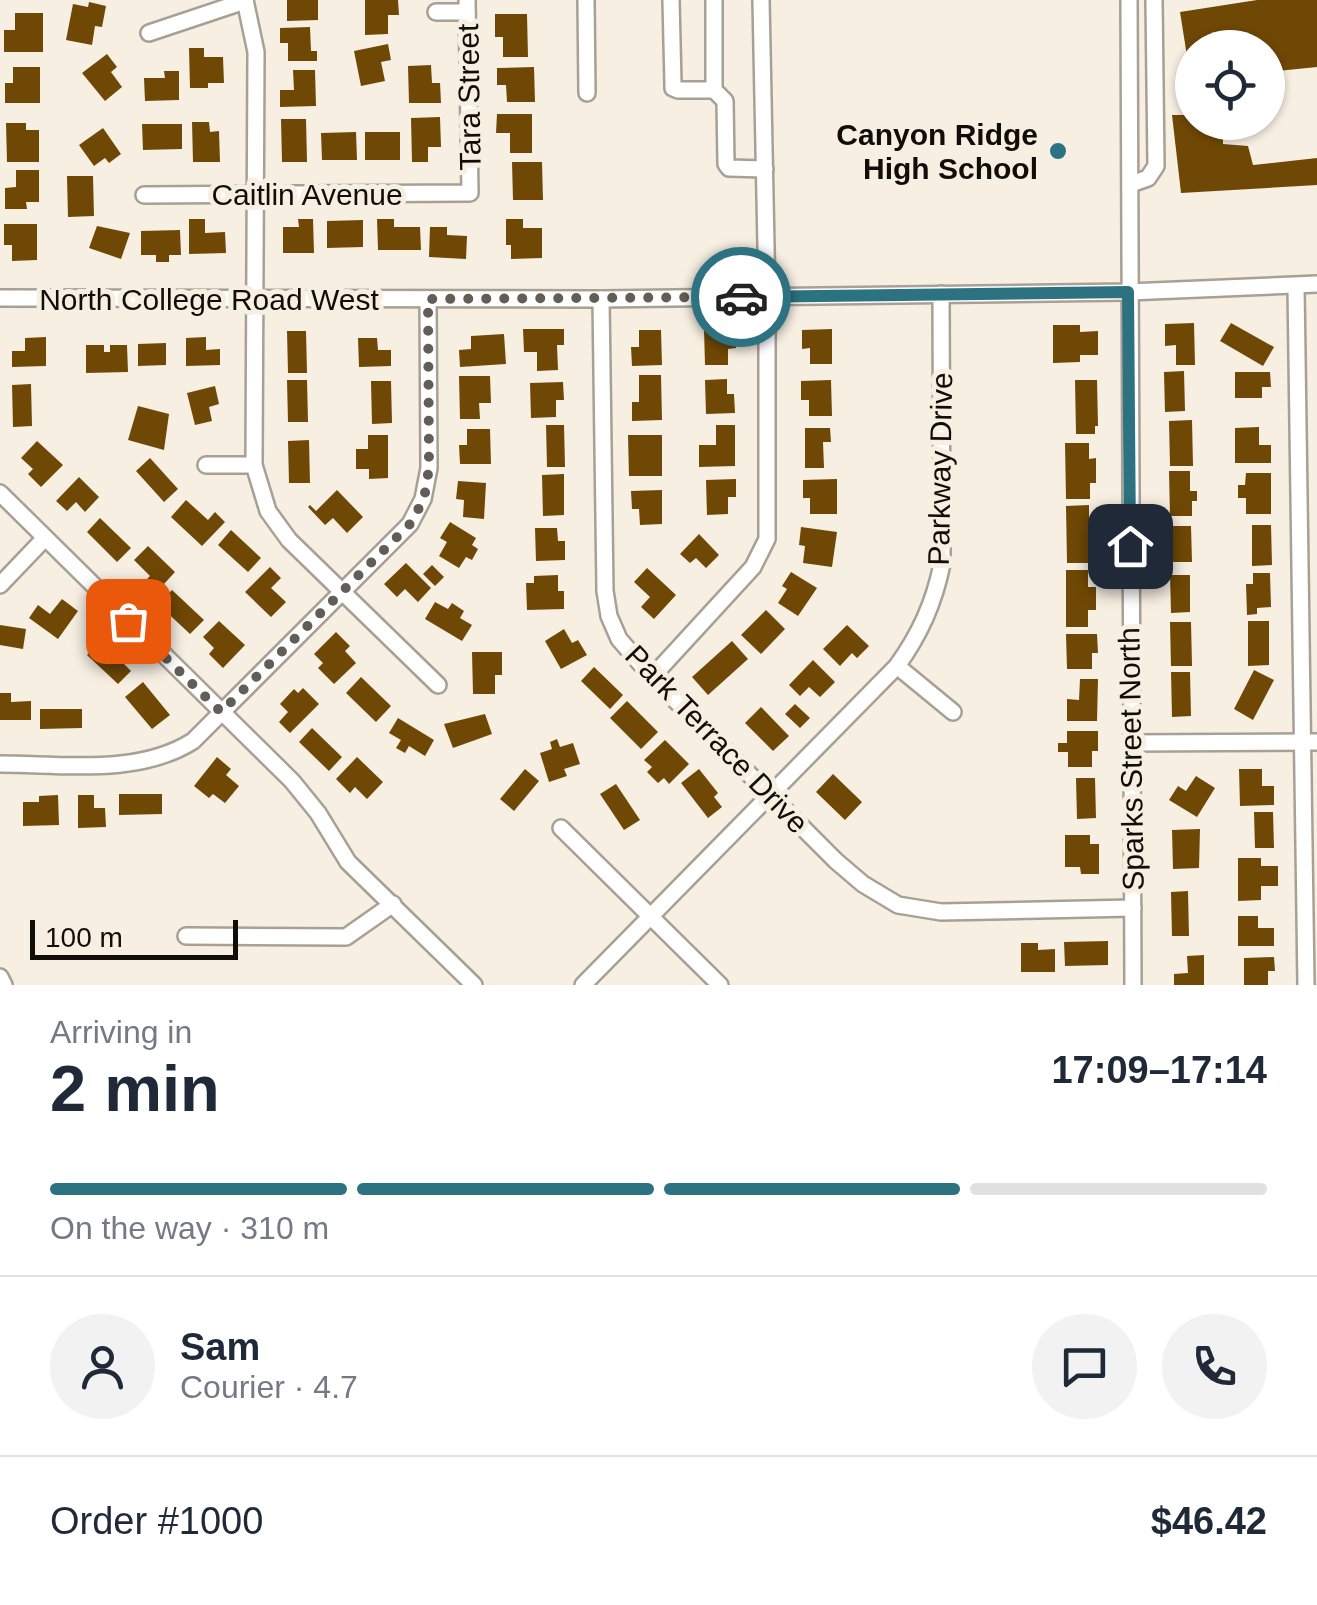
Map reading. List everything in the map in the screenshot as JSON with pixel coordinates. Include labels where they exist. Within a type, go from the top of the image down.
[{"type":"street","points":[[150,33],[245,0],[256,52],[254,464],[268,511],[289,540],[438,684]]},
{"type":"street","points":[[586,0],[588,94]]},
{"type":"street","points":[[671,0],[673,88],[714,90]]},
{"type":"street","points":[[714,0],[714,90],[724,101],[729,168],[764,169]]},
{"type":"street","points":[[652,677],[753,567],[767,539],[761,0]]},
{"type":"street","name":"Sparks Street North","points":[[1129,0],[1133,985]]},
{"type":"street","points":[[1131,184],[1148,178],[1156,166],[1154,0]]},
{"type":"street","points":[[436,12],[467,6]]},
{"type":"street","name":"Tara Street","points":[[467,6],[470,193]]},
{"type":"street","name":"Caitlin Avenue","points":[[144,195],[470,193]]},
{"type":"street","name":"North College Road West","points":[[0,298],[601,299],[1128,292],[1296,288],[1317,284]]},
{"type":"street","points":[[1296,288],[1310,742],[1306,985]]},
{"type":"street","name":"Parkway Drive","points":[[584,985],[898,666],[914,642],[934,598],[942,564],[941,294]]},
{"type":"street","points":[[0,764],[99,765],[171,755],[193,741],[410,524],[424,499],[429,468],[428,299]]},
{"type":"street","name":"Park Terrace Drive","points":[[601,299],[605,590],[609,616],[619,639],[652,677],[863,884],[898,905],[941,912],[1133,908]]},
{"type":"street","points":[[206,465],[254,464]]},
{"type":"street","points":[[0,494],[292,781],[318,812],[348,862],[474,985]]},
{"type":"street","points":[[0,585],[44,539]]},
{"type":"street","points":[[898,666],[953,712]]},
{"type":"street","points":[[1131,743],[1310,742]]},
{"type":"street","points":[[561,828],[720,985]]},
{"type":"street","points":[[186,936],[346,936],[393,904]]},
{"type":"street","points":[[0,977],[4,985]]},
{"type":"building","points":[[287,0],[318,0],[318,20],[287,21]]},
{"type":"building","points":[[365,0],[398,0],[399,15],[388,15],[388,34],[365,35]]},
{"type":"building","points":[[1257,0],[1317,0],[1317,67],[1285,70],[1285,30],[1183,30],[1180,12]]},
{"type":"building","points":[[89,2],[106,6],[102,27],[95,26],[92,45],[66,40],[73,4],[88,7]]},
{"type":"building","points":[[15,13],[43,13],[43,52],[4,52],[4,30],[15,30]]},
{"type":"building","points":[[495,14],[527,14],[528,57],[503,57],[503,37],[495,37]]},
{"type":"building","points":[[310,27],[311,51],[317,51],[317,61],[288,61],[288,43],[280,43],[280,28]]},
{"type":"building","points":[[388,44],[391,60],[381,62],[385,81],[361,86],[354,51]]},
{"type":"building","points":[[189,48],[204,48],[204,57],[223,57],[224,83],[190,88]]},
{"type":"building","points":[[107,54],[117,67],[111,72],[122,87],[105,101],[82,73]]},
{"type":"building","points":[[431,65],[432,83],[440,83],[441,103],[409,103],[408,66]]},
{"type":"building","points":[[13,67],[40,67],[40,103],[5,103],[5,83],[13,83]]},
{"type":"building","points":[[534,67],[535,102],[507,102],[506,85],[497,85],[497,68]]},
{"type":"building","points":[[293,70],[315,70],[316,106],[280,107],[280,90],[294,90]]},
{"type":"building","points":[[164,71],[179,71],[179,100],[145,101],[144,78],[165,78]]},
{"type":"building","points":[[497,114],[532,114],[532,153],[510,153],[510,133],[496,133]]},
{"type":"building","points":[[1172,115],[1175,140],[1223,140],[1223,144],[1248,146],[1253,165],[1317,158],[1317,185],[1181,193]]},
{"type":"building","points":[[440,117],[441,147],[428,147],[428,162],[412,162],[411,118]]},
{"type":"building","points":[[281,119],[306,119],[307,162],[282,162]]},
{"type":"building","points":[[192,122],[209,122],[210,132],[219,131],[220,162],[193,162]]},
{"type":"building","points":[[6,123],[26,123],[26,130],[39,130],[39,162],[7,162]]},
{"type":"building","points":[[142,124],[182,124],[182,149],[143,150]]},
{"type":"building","points":[[103,128],[121,154],[109,163],[105,158],[94,166],[79,145]]},
{"type":"building","points":[[356,132],[357,160],[322,160],[321,133]]},
{"type":"building","points":[[365,132],[400,132],[400,160],[365,160]]},
{"type":"building","points":[[512,162],[542,162],[543,200],[513,200]]},
{"type":"building","points":[[16,170],[39,170],[39,202],[26,202],[27,209],[5,209],[5,188],[16,187]]},
{"type":"building","points":[[67,176],[93,176],[94,216],[68,217]]},
{"type":"building","points":[[189,219],[205,219],[205,233],[225,232],[226,253],[189,254]]},
{"type":"building","points":[[298,219],[313,219],[314,253],[283,253],[283,227],[299,227]]},
{"type":"building","points":[[377,219],[394,219],[394,227],[420,227],[421,250],[378,250]]},
{"type":"building","points":[[506,219],[523,219],[523,228],[542,228],[542,258],[511,259],[511,245],[506,245]]},
{"type":"building","points":[[363,220],[363,247],[327,248],[327,221]]},
{"type":"building","points":[[4,224],[37,224],[37,260],[12,261],[12,245],[4,245]]},
{"type":"building","points":[[97,226],[130,233],[121,259],[89,248]]},
{"type":"building","points":[[430,227],[447,227],[447,235],[467,236],[466,259],[429,257]]},
{"type":"building","points":[[180,230],[181,255],[169,255],[169,262],[156,262],[156,255],[141,255],[141,231]]},
{"type":"building","points":[[1194,323],[1195,365],[1176,365],[1176,345],[1165,346],[1165,324]]},
{"type":"building","points":[[1231,323],[1274,347],[1263,366],[1220,341]]},
{"type":"building","points":[[1053,325],[1080,325],[1080,332],[1098,331],[1098,355],[1080,355],[1080,362],[1053,363]]},
{"type":"building","points":[[523,329],[564,329],[564,345],[557,345],[558,370],[537,371],[537,352],[524,352]]},
{"type":"building","points":[[704,329],[735,329],[736,348],[728,349],[728,365],[705,365]]},
{"type":"building","points":[[832,329],[832,364],[810,364],[810,348],[802,349],[802,330]]},
{"type":"building","points":[[639,330],[661,330],[662,365],[632,366],[631,347],[639,347]]},
{"type":"building","points":[[287,331],[306,331],[307,373],[288,373]]},
{"type":"building","points":[[504,334],[506,364],[460,367],[459,350],[471,349],[471,336]]},
{"type":"building","points":[[46,337],[46,366],[12,367],[12,351],[25,351],[25,338]]},
{"type":"building","points":[[206,337],[206,350],[220,349],[220,365],[186,366],[186,338]]},
{"type":"building","points":[[358,338],[377,338],[378,350],[391,350],[391,366],[359,367]]},
{"type":"building","points":[[166,343],[166,365],[138,366],[138,344]]},
{"type":"building","points":[[86,345],[104,345],[104,352],[110,352],[110,345],[127,345],[128,372],[86,373]]},
{"type":"building","points":[[1184,371],[1185,411],[1165,412],[1164,372]]},
{"type":"building","points":[[1235,372],[1270,372],[1271,387],[1262,387],[1262,398],[1235,398]]},
{"type":"building","points":[[639,375],[661,375],[662,420],[632,421],[632,402],[639,402]]},
{"type":"building","points":[[459,376],[490,376],[491,403],[479,403],[480,419],[460,419]]},
{"type":"building","points":[[727,379],[727,394],[734,394],[735,413],[706,414],[705,380]]},
{"type":"building","points":[[287,380],[307,380],[308,422],[288,422]]},
{"type":"building","points":[[831,380],[832,416],[809,416],[809,400],[801,400],[801,381]]},
{"type":"building","points":[[1075,380],[1097,380],[1095,434],[1076,434]]},
{"type":"building","points":[[371,381],[391,381],[392,423],[372,424]]},
{"type":"building","points":[[563,382],[564,400],[556,400],[556,417],[531,418],[530,383]]},
{"type":"building","points":[[31,384],[32,426],[13,427],[12,385]]},
{"type":"building","points":[[215,386],[219,404],[209,407],[212,421],[195,425],[187,393]]},
{"type":"building","points":[[138,406],[169,414],[164,450],[128,440]]},
{"type":"building","points":[[1192,420],[1193,466],[1170,466],[1169,421]]},
{"type":"building","points":[[546,425],[564,425],[565,467],[547,467]]},
{"type":"building","points":[[716,425],[735,425],[735,466],[699,467],[699,445],[716,445]]},
{"type":"building","points":[[1259,427],[1259,445],[1271,445],[1271,463],[1235,463],[1235,428]]},
{"type":"building","points":[[805,428],[830,428],[831,442],[823,442],[824,468],[805,468]]},
{"type":"building","points":[[467,429],[490,429],[491,464],[460,464],[459,445],[467,445]]},
{"type":"building","points":[[368,435],[388,435],[388,478],[369,479],[369,469],[356,469],[356,449],[368,449]]},
{"type":"building","points":[[628,435],[662,435],[662,476],[629,476]]},
{"type":"building","points":[[309,440],[310,483],[289,483],[288,441]]},
{"type":"building","points":[[37,441],[63,465],[41,487],[28,474],[33,469],[21,458]]},
{"type":"building","points":[[1065,443],[1089,443],[1089,459],[1096,458],[1096,483],[1090,483],[1090,499],[1066,499]]},
{"type":"building","points":[[150,458],[178,489],[164,502],[136,471]]},
{"type":"building","points":[[1169,471],[1190,471],[1190,491],[1197,491],[1192,516],[1170,516]]},
{"type":"building","points":[[1246,473],[1271,473],[1271,514],[1246,514],[1246,498],[1238,498],[1238,485],[1245,485]]},
{"type":"building","points":[[564,474],[564,515],[543,516],[542,475]]},
{"type":"building","points":[[79,477],[99,497],[85,512],[76,502],[67,511],[56,501]]},
{"type":"building","points":[[736,479],[736,497],[728,497],[728,514],[707,515],[706,480]]},
{"type":"building","points":[[837,479],[837,514],[810,514],[810,498],[803,498],[803,480]]},
{"type":"building","points":[[458,481],[486,483],[484,519],[463,517],[464,500],[456,499]]},
{"type":"building","points":[[337,490],[363,517],[347,533],[333,518],[325,525],[308,507],[316,511]]},
{"type":"building","points":[[662,490],[662,524],[640,525],[639,509],[632,509],[631,491]]},
{"type":"building","points":[[186,500],[208,520],[215,512],[225,522],[202,546],[171,517]]},
{"type":"building","points":[[1089,505],[1089,521],[1095,521],[1096,563],[1067,563],[1066,506]]},
{"type":"building","points":[[100,518],[131,548],[117,562],[87,532]]},
{"type":"building","points":[[450,522],[476,538],[472,545],[478,549],[472,560],[466,557],[459,568],[439,556],[447,542],[440,538]]},
{"type":"building","points":[[1252,525],[1271,525],[1272,565],[1252,566]]},
{"type":"building","points":[[1170,526],[1191,526],[1192,562],[1171,562]]},
{"type":"building","points":[[801,527],[837,532],[832,567],[803,563]]},
{"type":"building","points":[[535,528],[557,528],[558,541],[565,541],[565,560],[536,561]]},
{"type":"building","points":[[231,530],[261,558],[248,572],[218,545]]},
{"type":"building","points":[[699,534],[719,555],[706,568],[696,558],[690,563],[680,554]]},
{"type":"building","points":[[148,546],[175,572],[152,597],[140,586],[150,576],[134,560]]},
{"type":"building","points":[[406,563],[431,588],[418,602],[405,589],[397,597],[384,584]]},
{"type":"building","points":[[432,565],[444,577],[435,586],[423,574]]},
{"type":"building","points":[[270,567],[281,578],[271,588],[286,602],[271,617],[245,592]]},
{"type":"building","points":[[647,568],[676,595],[654,619],[641,607],[650,597],[634,582]]},
{"type":"building","points":[[1066,570],[1088,570],[1088,587],[1096,587],[1096,610],[1088,610],[1088,627],[1066,627]]},
{"type":"building","points":[[791,572],[817,588],[798,616],[778,603]]},
{"type":"building","points":[[1253,573],[1270,573],[1271,607],[1257,608],[1257,614],[1247,615],[1246,584],[1253,584]]},
{"type":"building","points":[[558,575],[558,591],[564,591],[564,609],[527,610],[526,583],[534,583],[534,576]]},
{"type":"building","points":[[1170,575],[1190,575],[1190,612],[1171,613]]},
{"type":"building","points":[[172,590],[204,620],[190,634],[158,604]]},
{"type":"building","points":[[62,599],[78,611],[58,639],[29,618],[38,605],[50,614]]},
{"type":"building","points":[[435,602],[448,609],[452,603],[464,611],[460,618],[472,625],[462,641],[425,619]]},
{"type":"building","points":[[766,610],[785,629],[761,654],[741,635]]},
{"type":"building","points":[[219,621],[245,645],[223,668],[209,654],[214,648],[203,637]]},
{"type":"building","points":[[1248,621],[1269,621],[1269,665],[1248,666]]},
{"type":"building","points":[[1170,622],[1191,622],[1192,666],[1171,666]]},
{"type":"building","points":[[0,625],[26,629],[23,649],[0,645]]},
{"type":"building","points":[[847,625],[869,646],[857,658],[852,653],[840,666],[823,649]]},
{"type":"building","points":[[564,629],[572,643],[578,640],[587,655],[561,669],[545,641]]},
{"type":"building","points":[[336,632],[350,646],[345,651],[356,663],[334,684],[318,668],[323,663],[314,654]]},
{"type":"building","points":[[1066,634],[1097,634],[1098,653],[1092,653],[1092,669],[1067,669]]},
{"type":"building","points":[[101,641],[131,671],[118,684],[87,655]]},
{"type":"building","points":[[732,641],[748,659],[708,695],[692,677]]},
{"type":"building","points":[[472,652],[502,652],[502,675],[495,675],[495,694],[473,694]]},
{"type":"building","points":[[813,660],[835,682],[820,697],[809,687],[800,696],[789,685]]},
{"type":"building","points":[[594,667],[623,695],[610,709],[581,681]]},
{"type":"building","points":[[1254,670],[1274,680],[1253,720],[1234,709]]},
{"type":"building","points":[[1171,672],[1190,672],[1191,716],[1172,717]]},
{"type":"building","points":[[361,677],[391,706],[376,722],[346,693]]},
{"type":"building","points":[[1080,679],[1098,679],[1097,721],[1067,721],[1067,699],[1079,700]]},
{"type":"building","points":[[143,682],[170,715],[152,729],[125,697]]},
{"type":"building","points":[[303,688],[319,704],[290,733],[279,722],[288,712],[280,704],[294,689],[298,693]]},
{"type":"building","points":[[0,693],[11,693],[11,702],[31,701],[31,720],[0,720]]},
{"type":"building","points":[[627,701],[658,732],[641,749],[610,718]]},
{"type":"building","points":[[795,704],[810,718],[800,728],[785,714]]},
{"type":"building","points":[[761,707],[789,736],[773,751],[745,723]]},
{"type":"building","points":[[40,709],[82,709],[82,728],[40,729]]},
{"type":"building","points":[[485,714],[492,734],[453,748],[444,724]]},
{"type":"building","points":[[398,718],[434,740],[425,756],[409,746],[405,753],[396,748],[401,740],[389,733]]},
{"type":"building","points":[[312,728],[342,757],[329,771],[299,742]]},
{"type":"building","points":[[1067,731],[1098,731],[1098,751],[1092,751],[1092,767],[1068,767],[1068,752],[1058,752],[1058,743],[1067,743]]},
{"type":"building","points":[[557,739],[560,747],[573,743],[580,764],[564,769],[567,776],[549,782],[540,753],[552,749],[550,742]]},
{"type":"building","points":[[665,740],[689,764],[669,784],[664,778],[658,783],[647,772],[652,767],[644,760]]},
{"type":"building","points":[[217,757],[231,769],[226,775],[239,786],[225,803],[213,794],[209,798],[194,786]]},
{"type":"building","points":[[357,757],[383,782],[367,799],[355,787],[350,793],[336,779]]},
{"type":"building","points":[[525,769],[539,781],[514,811],[500,799]]},
{"type":"building","points":[[699,769],[718,793],[714,797],[722,807],[708,818],[681,783]]},
{"type":"building","points":[[1239,769],[1262,769],[1262,786],[1274,786],[1274,805],[1240,806]]},
{"type":"building","points":[[833,774],[862,802],[845,820],[816,792]]},
{"type":"building","points":[[1196,776],[1215,788],[1197,817],[1169,800],[1178,786],[1186,791]]},
{"type":"building","points":[[1076,778],[1095,778],[1096,818],[1077,819]]},
{"type":"building","points":[[616,784],[640,820],[624,830],[600,794]]},
{"type":"building","points":[[119,794],[162,794],[162,814],[119,815]]},
{"type":"building","points":[[58,795],[59,825],[23,826],[23,802],[39,802],[39,796]]},
{"type":"building","points":[[78,795],[94,795],[94,808],[105,808],[106,827],[78,828]]},
{"type":"building","points":[[1254,812],[1273,812],[1274,848],[1255,848]]},
{"type":"building","points":[[1200,829],[1199,868],[1173,869],[1172,830]]},
{"type":"building","points":[[1065,835],[1090,835],[1090,844],[1099,844],[1099,874],[1081,874],[1080,867],[1065,867]]},
{"type":"building","points":[[1238,858],[1261,858],[1261,866],[1278,866],[1278,886],[1261,886],[1261,900],[1238,901]]},
{"type":"building","points":[[1188,891],[1189,936],[1172,936],[1171,892]]},
{"type":"building","points":[[1238,916],[1258,916],[1258,928],[1274,928],[1274,946],[1238,946]]},
{"type":"building","points":[[1108,941],[1108,965],[1065,966],[1064,942]]},
{"type":"building","points":[[1021,943],[1038,943],[1038,950],[1055,949],[1055,972],[1021,972]]},
{"type":"building","points":[[1204,955],[1204,985],[1174,985],[1174,974],[1188,973],[1187,956]]},
{"type":"building","points":[[1274,957],[1275,971],[1268,971],[1268,985],[1244,985],[1244,958]]},
{"type":"way so far","points":[[128,621],[221,712],[410,524],[424,499],[429,468],[428,299],[741,297]]},
{"type":"place","name":"Canyon Ridge High School","points":[[1058,151]]},
{"type":"route","points":[[741,297],[1128,292],[1130,546]]}]
